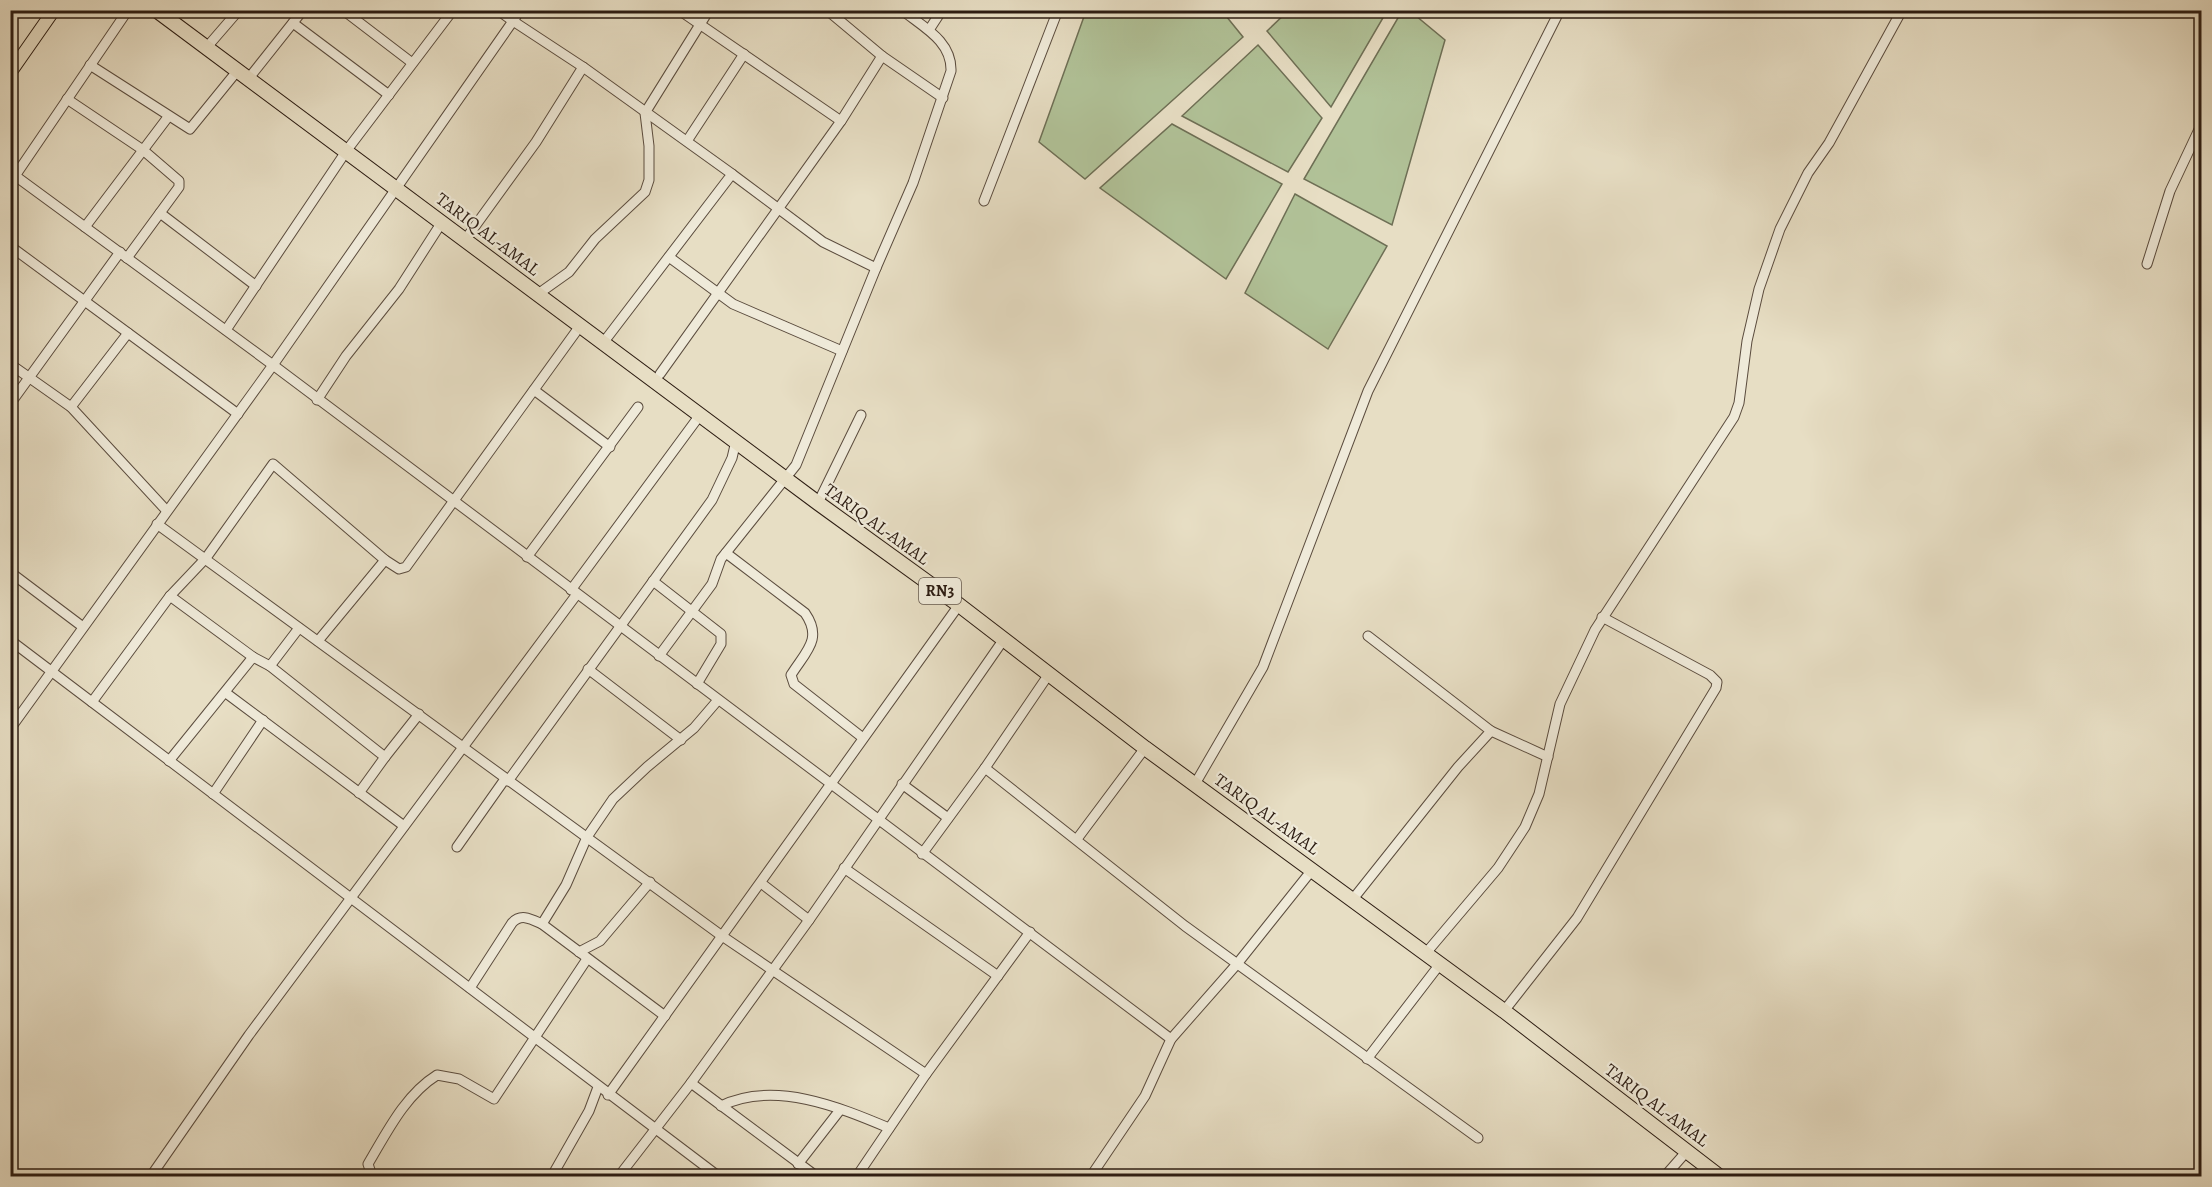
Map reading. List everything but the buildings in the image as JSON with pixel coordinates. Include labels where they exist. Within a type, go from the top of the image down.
[{"type":"highway","name":"TARIQ AL-AMAL","points":[[156,10],[818,503],[959,605],[1145,748],[1504,1011],[1719,1176]]},
{"type":"main road","points":[[10,73],[54,10]]},
{"type":"street","points":[[128,10],[13,174],[273,365],[1171,1039]]},
{"type":"street","points":[[207,47],[238,10]]},
{"type":"street","points":[[90,65],[190,129],[303,10]]},
{"type":"street","points":[[343,10],[411,62]]},
{"type":"street","points":[[226,330],[280,253],[347,150],[411,62],[453,10]]},
{"type":"street","points":[[498,10],[687,141],[823,242],[876,268]]},
{"type":"street","points":[[10,729],[166,510],[273,365],[520,10]]},
{"type":"street","points":[[679,10],[841,122]]},
{"type":"street","points":[[538,294],[569,272],[596,239],[645,192],[649,180],[650,146],[645,112],[709,10]]},
{"type":"street","points":[[827,10],[882,56],[943,98]]},
{"type":"street","points":[[659,656],[712,584],[718,564],[786,479],[800,456],[913,183],[943,98],[951,71],[952,57],[929,30],[902,10]]},
{"type":"street","points":[[929,30],[942,10]]},
{"type":"street","points":[[984,201],[1058,10]]},
{"type":"street","points":[[1195,784],[1263,667],[1368,391],[1560,10]]},
{"type":"street","points":[[1426,953],[1474,898],[1514,846],[1532,814],[1560,704],[1602,617],[1734,417],[1739,403],[1747,341],[1759,289],[1780,229],[1808,173],[1828,142],[1902,10]]},
{"type":"street","points":[[293,23],[389,95]]},
{"type":"street","points":[[687,141],[744,54]]},
{"type":"street","points":[[660,374],[841,122],[882,56]]},
{"type":"street","points":[[465,240],[524,159],[583,67]]},
{"type":"street","points":[[10,404],[84,301],[160,213],[178,187],[179,181],[143,150],[67,99]]},
{"type":"street","points":[[85,227],[168,117]]},
{"type":"street","points":[[2147,264],[2170,191],[2202,123]]},
{"type":"street","points":[[603,343],[732,174]]},
{"type":"street","points":[[160,213],[256,286]]},
{"type":"street","points":[[317,400],[346,356],[399,289],[442,222]]},
{"type":"street","points":[[10,246],[238,414]]},
{"type":"street","points":[[669,257],[718,295],[787,330],[842,351]]},
{"type":"street","points":[[92,702],[170,596],[206,558],[273,464],[385,560],[399,569],[406,567],[452,500],[580,326]]},
{"type":"street","points":[[71,407],[128,333]]},
{"type":"street","points":[[10,364],[71,407],[166,510]]},
{"type":"street","points":[[534,390],[610,447]]},
{"type":"street","points":[[527,557],[638,407]]},
{"type":"street","points":[[151,1176],[249,1035],[463,747],[700,415]]},
{"type":"street","points":[[818,503],[861,415]]},
{"type":"street","points":[[457,846],[712,501],[729,465],[736,441]]},
{"type":"street","points":[[157,524],[722,936],[926,1074]]},
{"type":"street","points":[[726,553],[809,619],[814,626],[815,637],[791,675],[794,684],[863,738]]},
{"type":"street","points":[[318,641],[385,560]]},
{"type":"street","points":[[10,572],[83,627]]},
{"type":"street","points":[[654,581],[721,634],[721,644],[697,684]]},
{"type":"street","points":[[170,596],[253,657],[270,666],[385,757]]},
{"type":"street","points":[[608,1095],[959,605]]},
{"type":"street","points":[[1504,1011],[1577,918],[1716,688],[1717,682],[1710,675],[1602,617]]},
{"type":"street","points":[[270,666],[299,628]]},
{"type":"street","points":[[1368,636],[1491,730],[1548,757]]},
{"type":"street","points":[[633,1176],[621,1173],[691,1083],[809,920],[1004,639]]},
{"type":"street","points":[[10,640],[350,900],[718,1176]]},
{"type":"street","points":[[169,761],[253,657]]},
{"type":"street","points":[[588,669],[681,740]]},
{"type":"street","points":[[922,854],[985,768],[1049,674]]},
{"type":"street","points":[[226,693],[404,826]]},
{"type":"street","points":[[542,924],[566,885],[587,837],[613,799],[647,766],[681,740],[718,700]]},
{"type":"street","points":[[359,793],[419,714]]},
{"type":"street","points":[[213,794],[263,720]]},
{"type":"street","points":[[1353,899],[1458,767],[1491,730]]},
{"type":"street","points":[[1077,839],[1145,748]]},
{"type":"street","points":[[985,768],[1185,926],[1478,1138]]},
{"type":"street","points":[[902,784],[948,818]]},
{"type":"street","points":[[844,868],[998,976]]},
{"type":"street","points":[[1091,1176],[1145,1096],[1171,1039],[1237,964],[1312,870]]},
{"type":"street","points":[[579,952],[600,941],[650,882]]},
{"type":"street","points":[[761,884],[809,920]]},
{"type":"street","points":[[470,988],[516,918],[526,917],[542,924],[665,1016]]},
{"type":"street","points":[[856,1176],[926,1074],[1030,932]]},
{"type":"street","points":[[372,1176],[368,1164],[421,1085],[437,1075],[459,1079],[494,1099],[587,959]]},
{"type":"street","points":[[1367,1059],[1440,964]]},
{"type":"street","points":[[691,1083],[816,1176]]},
{"type":"street","points":[[552,1176],[589,1111],[598,1087]]},
{"type":"street","points":[[722,1106],[737,1099],[766,1095],[808,1101],[889,1128]]},
{"type":"street","points":[[798,1164],[840,1110]]},
{"type":"street","points":[[1665,1176],[1687,1151]]},
{"type":"green space","points":[[1289,10],[1387,11],[1331,107],[1267,31]]},
{"type":"green space","points":[[1086,11],[1222,11],[1243,37],[1085,179],[1039,142]]},
{"type":"green space","points":[[1402,11],[1410,11],[1445,40],[1392,225],[1304,179]]},
{"type":"green space","points":[[1258,45],[1322,118],[1288,172],[1182,116]]},
{"type":"green space","points":[[1172,124],[1282,184],[1226,279],[1100,188]]},
{"type":"green space","points":[[1295,194],[1387,246],[1328,349],[1245,293]]}]
